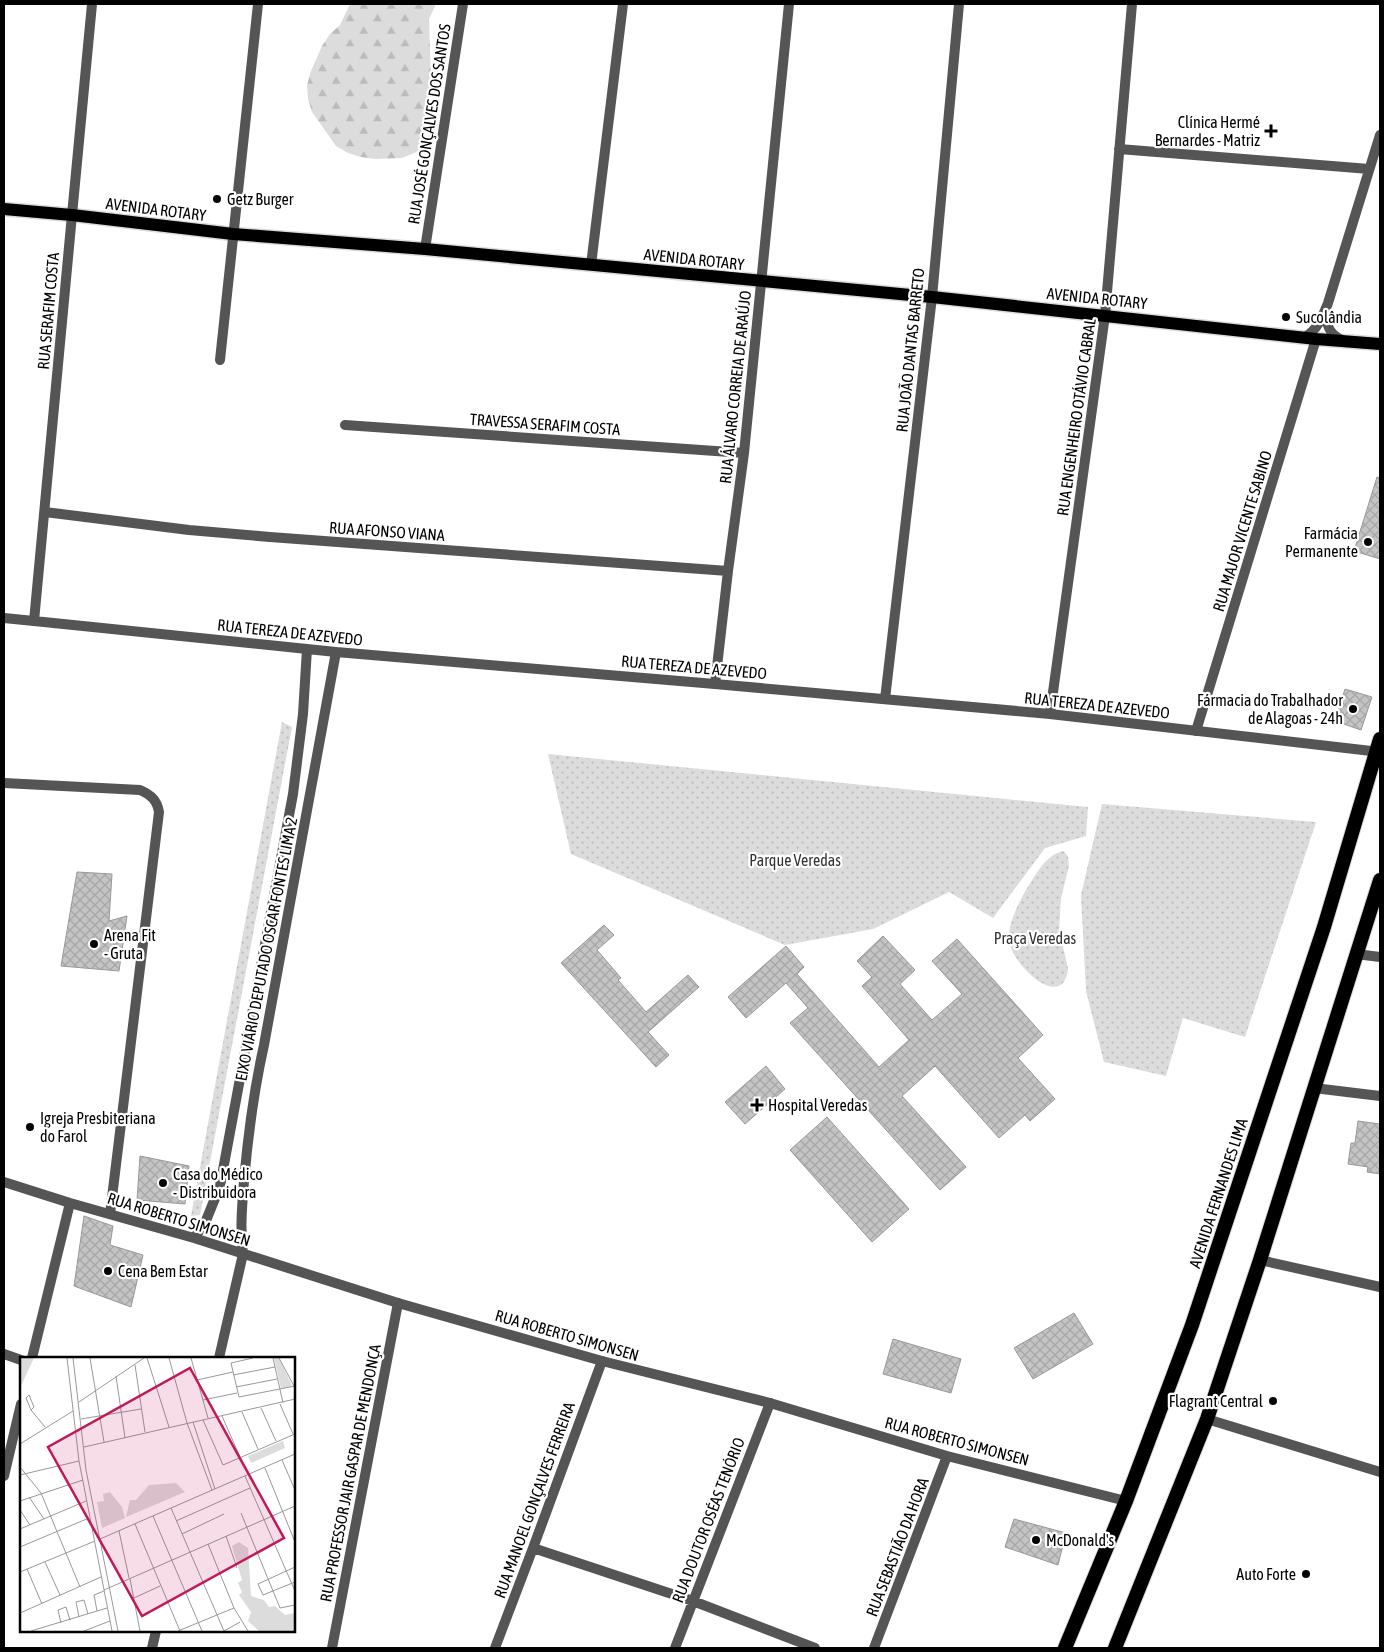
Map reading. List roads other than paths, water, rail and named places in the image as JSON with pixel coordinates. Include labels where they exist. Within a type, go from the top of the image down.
[{"type":"highway","name":"AVENIDA FERNANDES LIMA","points":[[1065,1648],[1126,1501],[1192,1325],[1324,928],[1379,748]]},
{"type":"highway","points":[[1115,1648],[1207,1419],[1260,1260],[1380,880]]},
{"type":"main road","name":"AVENIDA ROTARY","points":[[4,209],[233,234],[425,249],[762,282],[932,296],[1310,339],[1380,344]]},
{"type":"street","name":"RUA SERAFIM COSTA","points":[[34,621],[92,4]]},
{"type":"street","points":[[220,360],[258,4]]},
{"type":"street","name":"RUA JOSÉ GONÇALVES DOS SANTOS","points":[[425,249],[464,4]]},
{"type":"street","points":[[591,265],[623,4]]},
{"type":"street","name":"RUA ÁLVARO CORREIA DE ARAÚJO","points":[[716,684],[728,571],[744,453],[789,4]]},
{"type":"street","name":"RUA JOÃO DANTAS BARRETO","points":[[885,699],[932,296],[959,4]]},
{"type":"street","name":"RUA ENGENHEIRO OTÁVIO CABRAL","points":[[1050,714],[1105,315],[1132,4]]},
{"type":"street","name":"RUA MAJOR VICENTE SABINO","points":[[1196,731],[1310,339],[1320,324],[1328,303],[1380,135]]},
{"type":"street","points":[[1118,149],[1369,168]]},
{"type":"street","name":"RUA MAJOR VICENTE SABINO","points":[[1328,303],[1326,317],[1328,327],[1334,335],[1346,342]]},
{"type":"street","name":"TRAVESSA SERAFIM COSTA","points":[[344,425],[744,453]]},
{"type":"street","name":"RUA AFONSO VIANA","points":[[45,512],[189,530],[728,571]]},
{"type":"street","name":"RUA TEREZA DE AZEVEDO","points":[[4,618],[336,652],[1050,714],[1196,731],[1379,748]]},
{"type":"street","name":"EIXO VIÁRIO DEPUTADO OSCAR FONTES LIMA 2","points":[[194,1238],[205,1224],[220,1186],[293,794],[303,714],[307,649]]},
{"type":"street","name":"EIXO VIÁRIO DEPUTADO OSCAR FONTES LIMA 2","points":[[219,1357],[243,1254],[240,1233],[255,1087],[336,652]]},
{"type":"street","points":[[4,783],[140,790],[149,794],[155,800],[159,812],[110,1214]]},
{"type":"street","points":[[1356,954],[1380,957]]},
{"type":"street","points":[[1314,1088],[1380,1096]]},
{"type":"street","name":"RUA ROBERTO SIMONSEN","points":[[4,1182],[194,1238],[398,1303],[602,1361],[770,1403],[947,1456],[1126,1501]]},
{"type":"street","points":[[32,1357],[70,1203]]},
{"type":"street","points":[[1260,1260],[1380,1286]]},
{"type":"street","name":"RUA PROFESSOR JAIR GASPAR DE MENDONÇA","points":[[332,1648],[398,1303]]},
{"type":"street","points":[[4,1354],[20,1360]]},
{"type":"street","name":"RUA MANOEL GONÇALVES FERREIRA","points":[[495,1648],[602,1361]]},
{"type":"street","name":"RUA DOUTOR OSÉAS TENÓRIO","points":[[675,1648],[770,1403]]},
{"type":"street","points":[[4,1476],[20,1408]]},
{"type":"street","points":[[1207,1419],[1380,1472]]},
{"type":"street","name":"RUA SEBASTIÃO DA HORA","points":[[874,1648],[947,1456]]},
{"type":"street","points":[[533,1548],[693,1601],[815,1648]]},
{"type":"street","points":[[152,1648],[156,1632]]},
{"type":"place","name":"Clínica Hermé Bernardes - Matriz","points":[[1271,131]]},
{"type":"place","name":"Getz Burger","points":[[217,199]]},
{"type":"place","name":"Sucolândia","points":[[1286,317]]},
{"type":"place","name":"Farmácia Permanente","points":[[1368,542]]},
{"type":"place","name":"Fármacia do Trabalhador de Alagoas - 24h","points":[[1353,709]]},
{"type":"place","name":"Arena Fit - Gruta","points":[[94,944]]},
{"type":"place","name":"Hospital Veredas","points":[[757,1105]]},
{"type":"place","name":"Igreja Presbiteriana do Farol","points":[[30,1127]]},
{"type":"place","name":"Casa do Médico - Distribuidora","points":[[163,1183]]},
{"type":"place","name":"Cena Bem Estar","points":[[108,1271]]},
{"type":"place","name":"Flagrant Central","points":[[1273,1401]]},
{"type":"place","name":"McDonald's","points":[[1036,1540]]},
{"type":"place","name":"Auto Forte","points":[[1306,1574]]},
{"type":"park label","name":"Parque Veredas","points":[[795,860]]},
{"type":"park label","name":"Praça Veredas","points":[[1035,938]]}]
